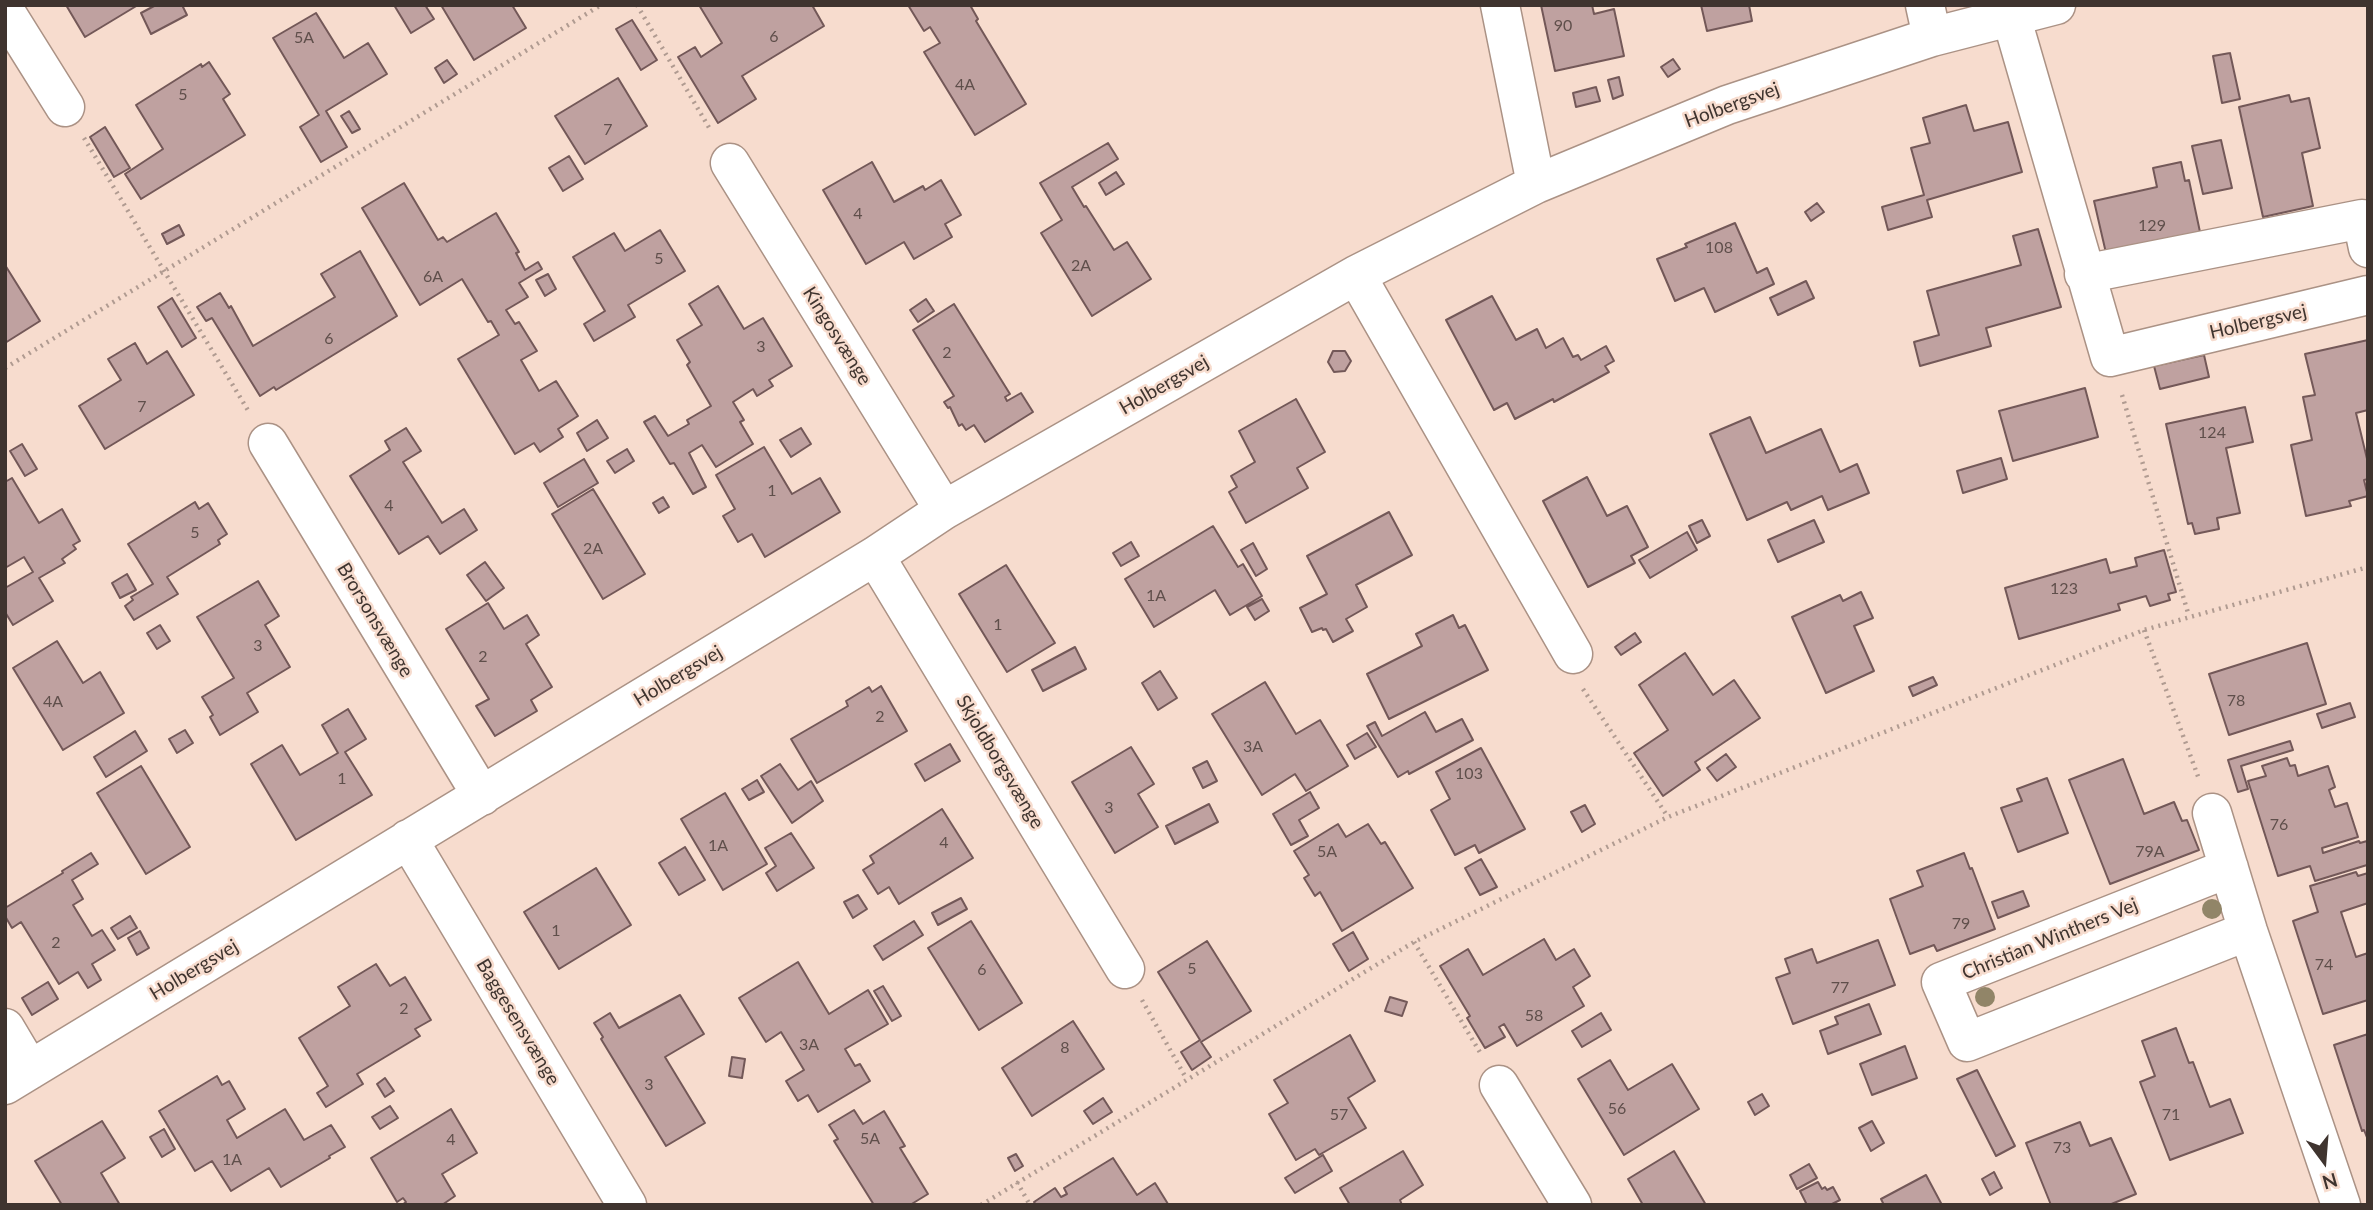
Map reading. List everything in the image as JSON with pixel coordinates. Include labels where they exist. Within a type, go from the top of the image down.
[{"type":"street","points":[[1500,5],[1536,184]]},
{"type":"street","name":"Holbergsvej","points":[[18,1078],[875,556],[944,510],[1356,275],[1536,184],[1928,21],[2011,16],[2056,5]]},
{"type":"street","points":[[5,10],[65,107]]},
{"type":"street","points":[[2011,16],[2110,357]]},
{"type":"street","name":"Kingosvænge","points":[[730,163],[944,510]]},
{"type":"street","points":[[2084,274],[2362,219],[2368,248]]},
{"type":"street","points":[[1356,275],[1573,654]]},
{"type":"street","name":"Holbergsvej","points":[[2110,357],[2368,295]]},
{"type":"street","name":"Brorsonsvænge","points":[[268,443],[482,796]]},
{"type":"street","name":"Skjoldborgsvænge","points":[[875,556],[1125,969]]},
{"type":"street","points":[[2211,813],[2341,1205]]},
{"type":"street","name":"Baggesensvænge","points":[[408,839],[627,1205]]},
{"type":"street","name":"Christian Winthers Vej","points":[[2229,868],[1941,982],[1966,1042],[2248,931]]},
{"type":"street","points":[[5,1028],[18,1078]]},
{"type":"street","points":[[1499,1085],[1572,1205]]},
{"type":"path","points":[[5,368],[601,5]]},
{"type":"path","points":[[637,5],[730,163]]},
{"type":"path","points":[[65,107],[268,443]]},
{"type":"path","points":[[2110,357],[2189,616]]},
{"type":"path","points":[[981,1205],[1186,1078],[1414,942],[1668,817],[2144,631],[2368,567]]},
{"type":"path","points":[[2144,631],[2211,813]]},
{"type":"path","points":[[1573,654],[1566,663],[1668,817]]},
{"type":"path","points":[[1414,942],[1499,1085]]},
{"type":"path","points":[[1125,969],[1186,1078]]},
{"type":"path","points":[[1017,1182],[1030,1205]]},
{"type":"building","points":[[66,5],[138,5],[85,37]]},
{"type":"building","points":[[156,5],[182,5],[187,15],[151,34],[141,13]]},
{"type":"building","points":[[394,5],[425,5],[434,19],[411,33]]},
{"type":"building","points":[[441,5],[512,5],[526,28],[474,60]]},
{"type":"building","points":[[699,5],[812,5],[824,26],[742,76],[756,99],[718,123],[678,57],[695,47],[701,57],[722,43]]},
{"type":"building","points":[[908,5],[970,5],[978,19],[976,21],[1026,104],[975,135],[924,52],[940,43],[930,27],[924,31]]},
{"type":"building","points":[[1541,5],[1592,5],[1594,14],[1614,9],[1624,56],[1555,71]]},
{"type":"building","points":[[1701,5],[1749,5],[1752,21],[1707,31]]},
{"type":"building","points":[[316,13],[344,58],[368,43],[387,74],[326,111],[347,147],[321,162],[300,127],[319,115],[273,38]]},
{"type":"building","points":[[632,20],[657,60],[641,70],[616,29]]},
{"type":"building","points":[[2230,53],[2240,99],[2222,103],[2213,56]]},
{"type":"building","points":[[1673,59],[1680,69],[1668,77],[1661,67]]},
{"type":"building","points":[[447,60],[457,74],[444,83],[435,68]]},
{"type":"building","points":[[209,62],[230,94],[223,99],[245,135],[141,199],[125,174],[163,149],[136,105],[201,64],[202,67]]},
{"type":"building","points":[[1619,77],[1623,95],[1613,99],[1608,80]]},
{"type":"building","points":[[618,78],[647,126],[585,164],[555,116]]},
{"type":"building","points":[[1596,87],[1600,101],[1576,107],[1573,93]]},
{"type":"building","points":[[2289,95],[2291,102],[2309,98],[2320,148],[2302,153],[2313,206],[2263,217],[2239,107]]},
{"type":"building","points":[[1966,105],[1974,131],[2008,122],[2022,172],[1927,200],[1932,217],[1888,230],[1882,207],[1924,195],[1911,148],[1930,143],[1923,118]]},
{"type":"building","points":[[349,111],[360,129],[352,133],[341,116]]},
{"type":"building","points":[[105,127],[130,168],[114,177],[90,137]]},
{"type":"building","points":[[2221,140],[2232,188],[2203,194],[2192,146]]},
{"type":"building","points":[[1108,143],[1118,159],[1072,187],[1114,250],[1127,242],[1151,279],[1092,316],[1041,233],[1062,220],[1040,183]]},
{"type":"building","points":[[569,156],[583,179],[563,191],[549,168]]},
{"type":"building","points":[[872,162],[894,202],[923,186],[925,190],[941,180],[961,215],[945,224],[952,237],[914,259],[904,242],[866,264],[823,190]]},
{"type":"building","points":[[2181,162],[2185,181],[2189,180],[2200,232],[2106,253],[2094,201],[2157,187],[2153,168]]},
{"type":"building","points":[[1116,172],[1124,184],[1106,195],[1099,183]]},
{"type":"building","points":[[404,183],[438,240],[443,237],[447,242],[496,213],[519,252],[516,253],[525,270],[538,262],[542,269],[519,283],[528,297],[506,310],[515,324],[519,322],[537,351],[521,360],[539,391],[556,381],[578,416],[558,429],[563,437],[540,452],[534,443],[515,454],[458,359],[499,335],[462,279],[420,305],[362,208]]},
{"type":"building","points":[[1817,203],[1824,212],[1811,221],[1805,212]]},
{"type":"building","points":[[1735,223],[1757,273],[1767,268],[1774,284],[1715,312],[1704,288],[1675,301],[1657,259]]},
{"type":"building","points":[[179,225],[184,235],[167,244],[162,234]]},
{"type":"building","points":[[2038,229],[2061,307],[1986,328],[1991,346],[1920,366],[1914,342],[1939,335],[1927,291],[2021,265],[2013,236]]},
{"type":"building","points":[[660,230],[685,271],[628,305],[635,317],[594,341],[584,324],[605,311],[573,257],[614,233],[625,251]]},
{"type":"building","points":[[360,251],[397,316],[276,390],[274,387],[260,396],[212,318],[206,321],[197,307],[220,293],[229,308],[231,306],[253,346],[335,297],[321,274]]},
{"type":"building","points":[[5,265],[40,321],[5,343]]},
{"type":"building","points":[[548,274],[556,289],[545,296],[536,280]]},
{"type":"building","points":[[1806,281],[1814,298],[1778,315],[1770,298]]},
{"type":"building","points":[[718,286],[744,329],[763,318],[792,366],[769,380],[773,386],[757,396],[753,389],[733,402],[744,420],[740,422],[753,444],[716,467],[702,445],[689,453],[706,487],[693,494],[674,463],[670,464],[644,422],[655,416],[668,436],[689,424],[687,420],[711,406],[687,365],[690,362],[677,340],[702,325],[689,304]]},
{"type":"building","points":[[1492,296],[1516,340],[1537,329],[1546,348],[1563,338],[1573,357],[1578,355],[1581,360],[1606,346],[1614,361],[1605,366],[1609,372],[1554,402],[1553,399],[1515,419],[1507,403],[1494,410],[1446,320]]},
{"type":"building","points":[[172,298],[196,338],[182,347],[158,307]]},
{"type":"building","points":[[926,299],[934,311],[918,322],[910,310]]},
{"type":"building","points":[[954,304],[1010,394],[1005,397],[1007,401],[1021,393],[1033,412],[985,442],[974,425],[966,430],[962,424],[959,426],[950,407],[944,402],[954,396],[913,330]]},
{"type":"building","points":[[2368,340],[2368,410],[2356,413],[2368,463],[2368,479],[2364,480],[2368,496],[2349,501],[2351,506],[2306,516],[2291,445],[2312,440],[2303,397],[2315,395],[2305,354]]},
{"type":"building","points":[[135,343],[147,364],[167,351],[194,395],[105,449],[79,406],[121,380],[108,359]]},
{"type":"building","points":[[1333,351],[1345,351],[1351,361],[1345,371],[1334,372],[1328,362]]},
{"type":"building","points":[[2204,355],[2209,377],[2160,389],[2154,366]]},
{"type":"building","points":[[2085,388],[2098,437],[2013,461],[1999,411]]},
{"type":"building","points":[[1296,399],[1325,452],[1297,468],[1308,488],[1246,523],[1229,492],[1237,487],[1231,476],[1255,462],[1239,431]]},
{"type":"building","points":[[2245,407],[2253,442],[2226,448],[2240,513],[2217,518],[2219,529],[2195,534],[2192,523],[2188,524],[2166,424]]},
{"type":"building","points":[[1750,417],[1766,453],[1821,429],[1840,472],[1857,464],[1869,493],[1828,510],[1822,496],[1791,510],[1787,502],[1747,520],[1710,434]]},
{"type":"building","points":[[597,420],[608,438],[587,451],[577,433]]},
{"type":"building","points":[[406,428],[421,451],[403,462],[442,523],[464,509],[477,530],[440,554],[428,536],[399,554],[350,476],[390,450],[385,441]]},
{"type":"building","points":[[801,428],[811,444],[791,457],[780,440]]},
{"type":"building","points":[[22,444],[37,469],[25,476],[10,451]]},
{"type":"building","points":[[764,447],[792,494],[820,478],[840,512],[765,557],[752,534],[738,542],[723,516],[735,509],[716,475]]},
{"type":"building","points":[[627,449],[634,461],[615,473],[607,461]]},
{"type":"building","points":[[2001,458],[2007,479],[1963,493],[1957,471]]},
{"type":"building","points":[[584,459],[598,483],[558,507],[544,483]]},
{"type":"building","points":[[1587,477],[1607,516],[1627,506],[1648,547],[1631,556],[1635,563],[1588,587],[1543,501]]},
{"type":"building","points":[[12,478],[39,523],[62,509],[80,541],[73,545],[76,549],[62,559],[65,563],[39,578],[53,601],[13,625],[5,612],[5,588],[33,572],[24,557],[5,568],[5,482]]},
{"type":"building","points":[[593,489],[645,574],[603,599],[552,514]]},
{"type":"building","points":[[663,497],[669,507],[659,513],[653,503]]},
{"type":"building","points":[[195,502],[199,509],[208,503],[227,534],[218,540],[220,544],[167,577],[178,594],[134,620],[125,606],[133,600],[131,597],[153,584],[128,544]]},
{"type":"building","points":[[1389,512],[1412,555],[1356,585],[1367,607],[1346,619],[1353,631],[1333,642],[1326,629],[1312,632],[1300,608],[1327,594],[1307,556]]},
{"type":"building","points":[[1702,520],[1710,536],[1697,543],[1689,526]]},
{"type":"building","points":[[1814,520],[1824,542],[1778,562],[1768,540]]},
{"type":"building","points":[[1213,526],[1238,567],[1243,564],[1262,596],[1230,615],[1215,590],[1154,627],[1125,579]]},
{"type":"building","points":[[1687,532],[1697,550],[1650,578],[1639,560]]},
{"type":"building","points":[[1131,542],[1139,556],[1121,566],[1113,553]]},
{"type":"building","points":[[1253,543],[1267,569],[1256,576],[1241,550]]},
{"type":"building","points":[[2164,550],[2176,592],[2168,594],[2170,600],[2150,606],[2146,596],[2118,604],[2120,610],[2019,639],[2005,588],[2106,559],[2110,573],[2137,566],[2135,558]]},
{"type":"building","points":[[485,562],[504,588],[486,601],[467,575]]},
{"type":"building","points":[[1006,565],[1055,643],[1007,672],[959,594]]},
{"type":"building","points":[[127,574],[136,590],[120,598],[112,583]]},
{"type":"building","points":[[258,581],[279,616],[265,625],[290,667],[247,693],[258,712],[220,735],[210,717],[213,715],[202,697],[234,678],[197,617]]},
{"type":"building","points":[[1861,592],[1873,618],[1854,626],[1874,671],[1826,693],[1792,617],[1840,595],[1843,601]]},
{"type":"building","points":[[1262,599],[1269,611],[1255,620],[1247,607]]},
{"type":"building","points":[[488,603],[504,629],[527,615],[539,635],[526,644],[552,687],[531,700],[537,711],[495,736],[476,706],[489,699],[446,629]]},
{"type":"building","points":[[1453,615],[1459,628],[1465,625],[1488,670],[1389,719],[1367,674],[1422,646],[1416,634]]},
{"type":"building","points":[[160,625],[170,641],[157,649],[147,633]]},
{"type":"building","points":[[1635,633],[1641,642],[1621,655],[1615,647]]},
{"type":"building","points":[[57,641],[83,683],[100,672],[124,713],[63,750],[13,668]]},
{"type":"building","points":[[2307,643],[2326,704],[2229,735],[2209,674]]},
{"type":"building","points":[[1075,647],[1086,669],[1043,691],[1032,670]]},
{"type":"building","points":[[1685,653],[1713,695],[1734,680],[1760,718],[1695,762],[1700,770],[1663,796],[1634,753],[1668,730],[1639,685]]},
{"type":"building","points":[[1160,671],[1177,698],[1158,710],[1142,683]]},
{"type":"building","points":[[1933,677],[1937,685],[1913,696],[1909,687]]},
{"type":"building","points":[[1265,682],[1296,734],[1320,720],[1348,766],[1306,791],[1295,774],[1262,795],[1212,714]]},
{"type":"building","points":[[881,686],[907,731],[817,783],[791,739],[848,706],[846,701],[869,687],[872,692]]},
{"type":"building","points":[[2350,703],[2355,717],[2322,728],[2317,714]]},
{"type":"building","points":[[348,709],[366,739],[345,752],[372,795],[296,840],[251,764],[282,745],[300,775],[338,753],[322,725]]},
{"type":"building","points":[[1425,712],[1436,732],[1462,719],[1473,740],[1409,774],[1408,771],[1398,777],[1367,726],[1375,722],[1382,736]]},
{"type":"building","points":[[185,730],[193,743],[177,753],[169,739]]},
{"type":"building","points":[[135,731],[147,751],[106,777],[94,757]]},
{"type":"building","points":[[1367,733],[1376,747],[1355,759],[1347,745]]},
{"type":"building","points":[[2290,741],[2293,750],[2241,766],[2248,789],[2238,792],[2228,760]]},
{"type":"building","points":[[950,744],[960,761],[925,781],[915,764]]},
{"type":"building","points":[[1131,747],[1154,784],[1138,794],[1158,827],[1115,853],[1072,782]]},
{"type":"building","points":[[1481,748],[1525,829],[1479,853],[1475,845],[1455,855],[1431,810],[1450,799],[1436,772]]},
{"type":"building","points":[[1726,754],[1736,767],[1717,781],[1707,768]]},
{"type":"building","points":[[2287,758],[2290,766],[2295,765],[2298,776],[2328,766],[2335,787],[2329,790],[2335,807],[2347,803],[2358,837],[2322,848],[2323,853],[2359,841],[2367,841],[2367,865],[2315,881],[2310,866],[2278,876],[2248,781],[2266,776],[2262,766]]},
{"type":"building","points":[[2123,759],[2144,814],[2174,802],[2182,821],[2187,820],[2199,850],[2110,884],[2069,780]]},
{"type":"building","points":[[1207,761],[1217,781],[1203,788],[1193,768]]},
{"type":"building","points":[[780,764],[798,790],[811,781],[823,801],[792,823],[761,776]]},
{"type":"building","points":[[141,766],[190,847],[146,874],[97,793]]},
{"type":"building","points":[[2047,778],[2068,833],[2018,852],[2001,808],[2022,801],[2017,789]]},
{"type":"building","points":[[757,780],[764,792],[749,800],[742,789]]},
{"type":"building","points":[[1310,792],[1319,808],[1299,820],[1308,836],[1291,845],[1273,814]]},
{"type":"building","points":[[725,793],[767,864],[723,890],[681,819]]},
{"type":"building","points":[[1209,804],[1218,822],[1175,844],[1166,826]]},
{"type":"building","points":[[1585,805],[1595,824],[1582,832],[1571,812]]},
{"type":"building","points":[[942,809],[973,858],[899,904],[889,887],[878,894],[863,870],[874,863],[870,856]]},
{"type":"building","points":[[1338,824],[1346,837],[1368,824],[1381,844],[1385,842],[1413,888],[1342,931],[1320,892],[1315,896],[1304,878],[1309,875],[1294,851]]},
{"type":"building","points":[[791,833],[814,868],[777,891],[766,873],[776,866],[765,848]]},
{"type":"building","points":[[685,847],[705,880],[679,895],[659,863]]},
{"type":"building","points":[[91,853],[98,864],[72,880],[83,899],[73,905],[92,936],[102,930],[115,950],[92,964],[101,980],[88,988],[78,972],[59,984],[21,922],[12,928],[5,916],[5,908]]},
{"type":"building","points":[[1964,853],[1995,929],[1937,951],[1934,945],[1910,954],[1890,899],[1923,886],[1917,871]]},
{"type":"building","points":[[1481,859],[1497,887],[1480,895],[1465,868]]},
{"type":"building","points":[[596,868],[631,925],[559,969],[524,912]]},
{"type":"building","points":[[2356,872],[2358,876],[2368,873],[2368,903],[2341,912],[2356,957],[2368,953],[2368,1000],[2323,1014],[2293,921],[2318,912],[2310,886]]},
{"type":"building","points":[[2023,891],[2029,906],[1998,918],[1992,902]]},
{"type":"building","points":[[858,895],[867,909],[853,918],[844,902]]},
{"type":"building","points":[[961,898],[967,909],[938,925],[932,913]]},
{"type":"building","points":[[130,916],[137,928],[118,939],[111,928]]},
{"type":"building","points":[[914,921],[923,935],[883,960],[874,946]]},
{"type":"building","points":[[971,921],[1022,1003],[979,1030],[928,948]]},
{"type":"building","points":[[140,931],[149,948],[137,955],[128,938]]},
{"type":"building","points":[[1353,932],[1368,959],[1349,971],[1333,944]]},
{"type":"building","points":[[1544,939],[1556,960],[1574,949],[1590,976],[1573,987],[1584,1006],[1517,1046],[1504,1024],[1499,1027],[1505,1037],[1485,1048],[1467,1018],[1470,1016],[1440,966],[1468,949],[1483,975]]},
{"type":"building","points":[[1878,940],[1895,985],[1793,1024],[1776,978],[1790,973],[1785,959],[1812,949],[1817,963]]},
{"type":"building","points":[[1207,941],[1251,1011],[1201,1042],[1211,1057],[1192,1070],[1181,1052],[1200,1040],[1158,972]]},
{"type":"building","points":[[798,962],[829,1014],[868,990],[888,1024],[845,1049],[855,1066],[860,1064],[870,1081],[818,1112],[808,1095],[798,1101],[786,1081],[804,1070],[781,1032],[766,1042],[739,998]]},
{"type":"building","points":[[376,964],[390,986],[405,977],[431,1020],[415,1029],[420,1036],[357,1074],[363,1084],[326,1107],[317,1093],[328,1086],[299,1038],[350,1006],[338,987]]},
{"type":"building","points":[[48,982],[58,999],[32,1015],[22,998]]},
{"type":"building","points":[[883,986],[901,1016],[892,1021],[874,991]]},
{"type":"building","points":[[680,995],[704,1034],[665,1057],[705,1123],[666,1146],[594,1023],[610,1013],[619,1028]]},
{"type":"building","points":[[1390,997],[1407,1002],[1402,1016],[1385,1011]]},
{"type":"building","points":[[1869,1004],[1881,1034],[1828,1054],[1820,1031],[1838,1024],[1835,1017]]},
{"type":"building","points":[[1601,1013],[1611,1030],[1582,1047],[1572,1031]]},
{"type":"building","points":[[1073,1021],[1104,1069],[1032,1116],[1002,1068]]},
{"type":"building","points":[[2176,1028],[2189,1063],[2193,1062],[2210,1107],[2230,1099],[2243,1133],[2170,1160],[2140,1082],[2155,1076],[2142,1041]]},
{"type":"building","points":[[2368,1034],[2368,1140],[2364,1130],[2362,1131],[2334,1045]]},
{"type":"building","points":[[1350,1035],[1375,1081],[1348,1098],[1366,1128],[1319,1155],[1315,1149],[1296,1160],[1269,1114],[1288,1103],[1274,1080]]},
{"type":"building","points":[[1905,1046],[1917,1078],[1872,1095],[1860,1064]]},
{"type":"building","points":[[732,1057],[745,1059],[742,1078],[729,1076]]},
{"type":"building","points":[[1610,1060],[1628,1090],[1672,1064],[1699,1109],[1624,1155],[1578,1079]]},
{"type":"building","points":[[1977,1070],[2015,1146],[1996,1156],[1957,1079]]},
{"type":"building","points":[[217,1076],[222,1085],[229,1081],[245,1109],[227,1120],[237,1138],[285,1109],[304,1140],[331,1125],[345,1147],[281,1187],[269,1168],[231,1191],[212,1161],[195,1171],[159,1111]]},
{"type":"building","points":[[385,1078],[394,1091],[385,1097],[377,1084]]},
{"type":"building","points":[[1762,1094],[1769,1106],[1755,1115],[1748,1102]]},
{"type":"building","points":[[1103,1098],[1112,1112],[1093,1124],[1084,1111]]},
{"type":"building","points":[[390,1106],[398,1118],[380,1129],[372,1117]]},
{"type":"building","points":[[451,1109],[477,1153],[442,1174],[455,1196],[442,1205],[402,1205],[406,1202],[403,1198],[397,1202],[371,1158]]},
{"type":"building","points":[[854,1110],[863,1124],[884,1111],[905,1146],[900,1148],[928,1194],[910,1205],[874,1205],[834,1141],[838,1139],[829,1125]]},
{"type":"building","points":[[102,1121],[125,1158],[101,1173],[120,1205],[62,1205],[35,1161]]},
{"type":"building","points":[[1872,1121],[1884,1143],[1871,1151],[1859,1128]]},
{"type":"building","points":[[2080,1122],[2090,1146],[2111,1138],[2136,1194],[2109,1205],[2051,1205],[2026,1143]]},
{"type":"building","points":[[164,1129],[175,1149],[162,1157],[150,1137]]},
{"type":"building","points":[[1403,1151],[1423,1185],[1400,1200],[1402,1205],[1350,1205],[1340,1188]]},
{"type":"building","points":[[1674,1151],[1706,1205],[1643,1205],[1628,1179]]},
{"type":"building","points":[[1016,1154],[1023,1166],[1015,1171],[1008,1158]]},
{"type":"building","points":[[1323,1155],[1332,1171],[1295,1193],[1285,1178]]},
{"type":"building","points":[[1113,1158],[1137,1195],[1155,1183],[1171,1205],[1036,1205],[1034,1202],[1055,1188],[1061,1197],[1067,1194],[1064,1188]]},
{"type":"building","points":[[1809,1164],[1817,1178],[1797,1189],[1790,1175]]},
{"type":"building","points":[[1994,1172],[2002,1188],[1990,1195],[1982,1179]]},
{"type":"building","points":[[1926,1175],[1942,1205],[1884,1205],[1881,1199]]},
{"type":"building","points":[[1818,1182],[1822,1189],[1833,1187],[1840,1200],[1830,1205],[1807,1205],[1800,1191]]}]
